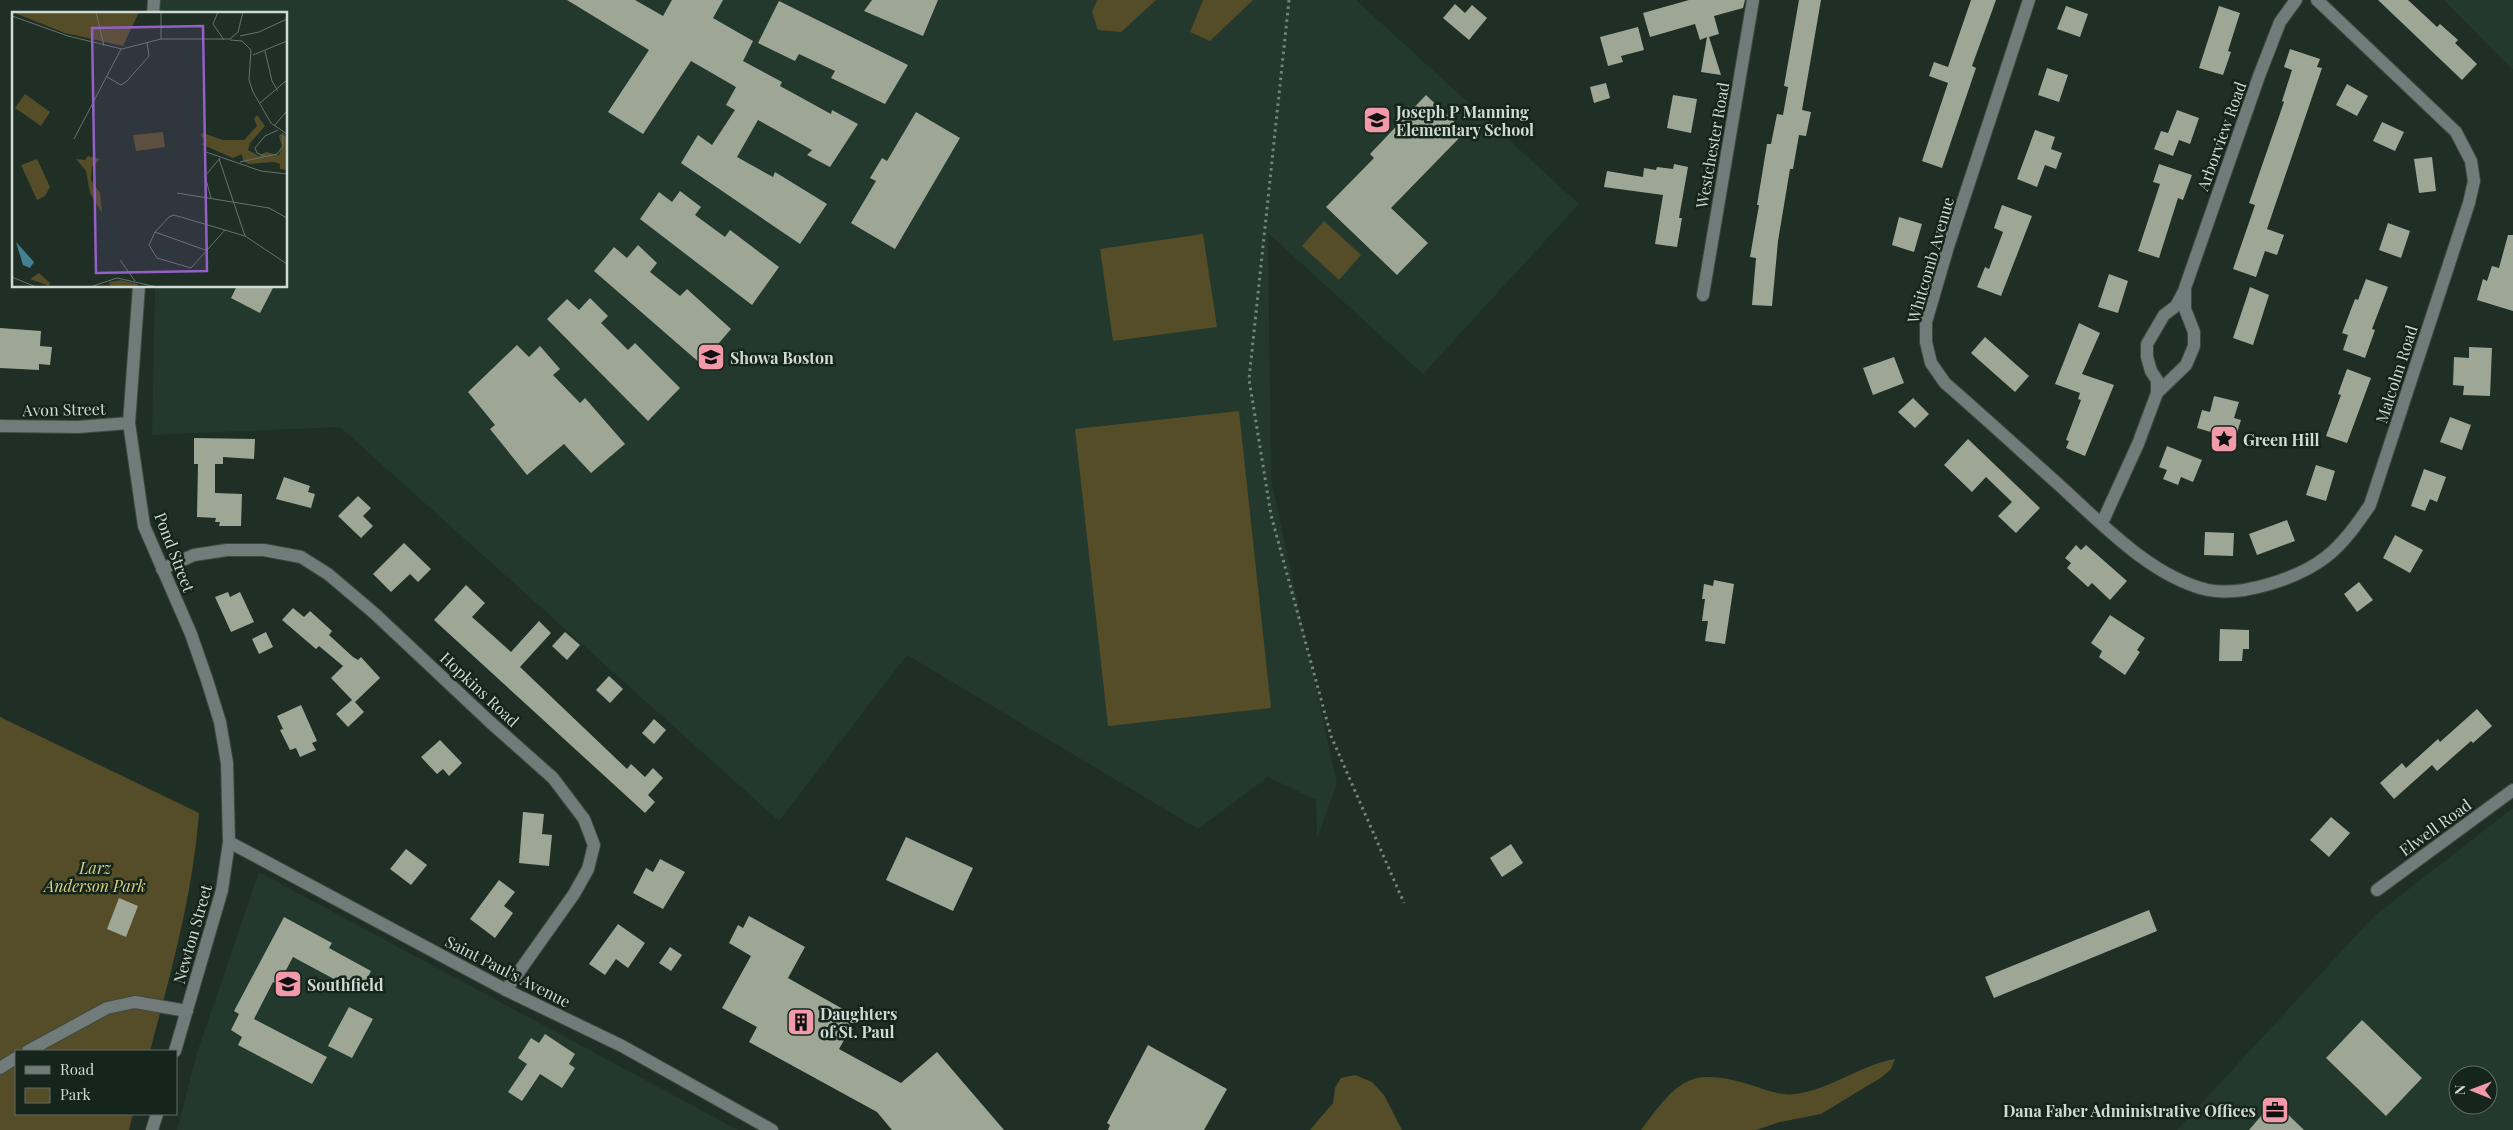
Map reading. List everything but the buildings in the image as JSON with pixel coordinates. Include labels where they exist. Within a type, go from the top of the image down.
[{"type":"street","name":"Westchester Road","points":[[1702,295],[1753,0]]},
{"type":"street","name":"Whitcomb Avenue","points":[[2029,0],[1948,247],[1926,322],[1926,342],[1931,363],[1945,383],[2102,523]]},
{"type":"street","name":"Arborview Road","points":[[2102,523],[2138,444],[2157,393],[2157,380],[2151,371],[2146,357],[2147,344],[2164,316],[2176,306],[2185,288],[2259,76],[2280,22],[2296,0]]},
{"type":"street","name":"Malcolm Road","points":[[2102,523],[2157,568],[2208,590],[2236,592],[2273,582],[2325,558],[2348,536],[2370,506],[2469,203],[2474,181],[2471,161],[2456,132],[2316,0]]},
{"type":"street","name":"Pond Street","points":[[140,288],[129,424],[144,526],[191,634],[220,722],[227,763],[229,823]]},
{"type":"street","name":"Arborview Road","points":[[2157,393],[2186,366],[2194,346],[2194,332],[2185,309],[2185,288]]},
{"type":"street","name":"Avon Street","points":[[0,426],[78,427],[129,424]]},
{"type":"street","name":"Hopkins Road","points":[[162,569],[194,555],[226,550],[264,550],[301,557],[328,574],[374,613],[490,722],[553,778],[584,819],[594,845],[588,869],[574,894],[506,990]]},
{"type":"street","name":"Elwell Road","points":[[2377,890],[2513,790]]},
{"type":"street","name":"Newton Street","points":[[175,1050],[222,890],[229,842],[229,823]]},
{"type":"street","name":"Saint Paul's Avenue","points":[[229,842],[506,990],[622,1046],[772,1130]]},
{"type":"street","points":[[30,1050],[107,1008],[135,1002],[187,1011]]},
{"type":"street","points":[[0,1068],[15,1059]]},
{"type":"street","points":[[152,1130],[157,1115]]},
{"type":"path","points":[[1289,0],[1249,380],[1271,515],[1331,736],[1404,903]]},
{"type":"shaded area","name":"Showa Boston","points":[[160,0],[1356,0],[1579,204],[1423,374],[1268,233],[1271,479],[1337,784],[1317,838],[1316,800],[1268,777],[1198,829],[907,655],[779,821],[340,427],[152,435],[155,288],[288,288],[288,12],[160,12]]},
{"type":"shaded area","points":[[2444,0],[2513,0],[2513,70]]},
{"type":"shaded area","points":[[2513,808],[2513,1130],[2177,1130],[2374,916]]},
{"type":"shaded area","points":[[259,872],[738,1130],[177,1130],[197,1053]]},
{"type":"green space","points":[[1097,0],[1156,0],[1121,32],[1098,30],[1092,12]]},
{"type":"green space","points":[[1203,0],[1253,0],[1210,41],[1190,32]]},
{"type":"green space","points":[[1324,221],[1361,255],[1339,280],[1302,246]]},
{"type":"green space","points":[[1203,234],[1217,327],[1113,341],[1100,249]]},
{"type":"green space","points":[[1239,411],[1271,708],[1108,726],[1075,429]]},
{"type":"green space","name":"Larz Anderson Park","points":[[0,717],[199,813],[192,873],[186,903],[150,1050],[15,1050],[15,1115],[133,1115],[129,1130],[0,1130]]},
{"type":"green space","points":[[1895,1059],[1891,1069],[1882,1077],[1821,1114],[1780,1122],[1756,1130],[1641,1130],[1666,1099],[1677,1088],[1688,1081],[1715,1077],[1774,1092],[1795,1094],[1820,1088],[1870,1066]]},
{"type":"green space","points":[[1355,1075],[1372,1082],[1384,1095],[1402,1130],[1310,1130],[1333,1103],[1335,1088],[1341,1078]]},
{"type":"place","name":"Joseph P Manning Elementary School","points":[[1377,120]]},
{"type":"place","name":"Showa Boston","points":[[711,357]]},
{"type":"place","name":"Green Hill","points":[[2224,439]]},
{"type":"place","name":"Southfield","points":[[288,984]]},
{"type":"place","name":"Daughters of St. Paul","points":[[801,1022]]},
{"type":"place","name":"Dana Faber Administrative Offices","points":[[2275,1110]]}]
